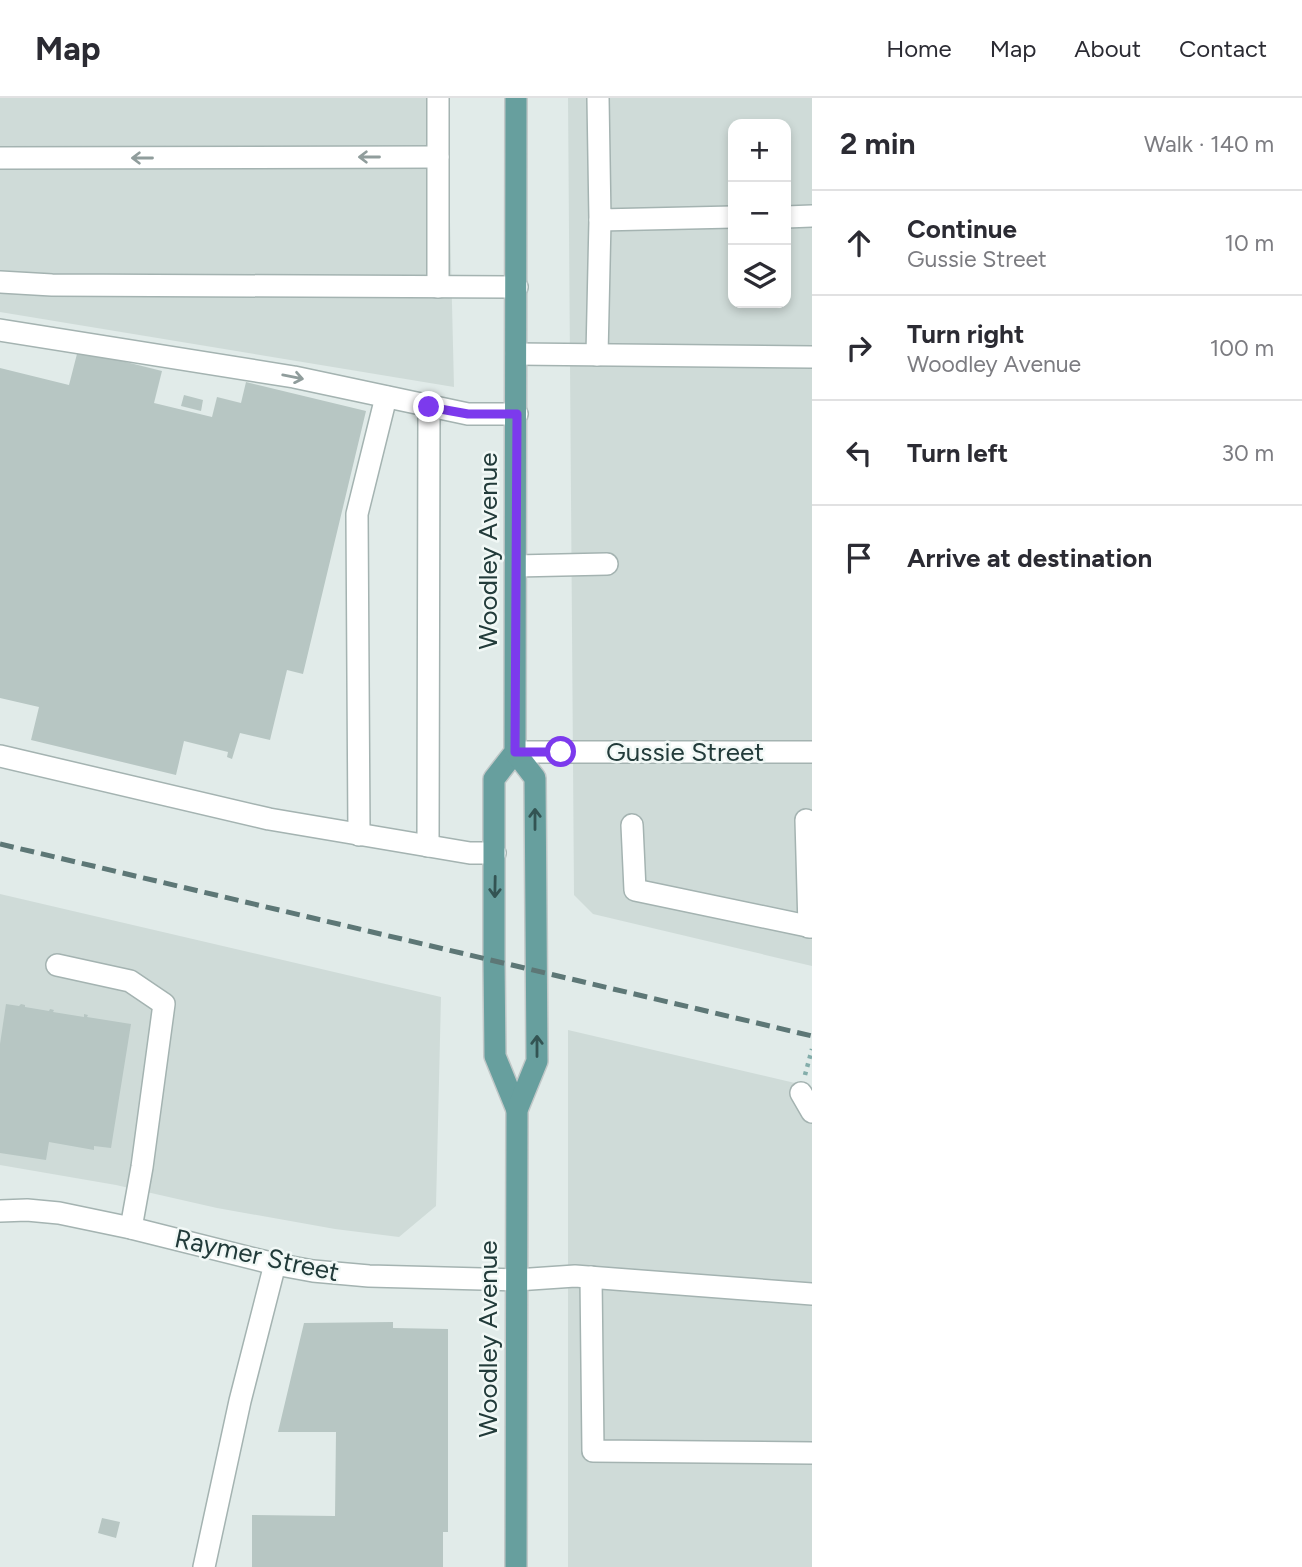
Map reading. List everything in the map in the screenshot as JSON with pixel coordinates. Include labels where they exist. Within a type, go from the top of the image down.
[{"type":"main road","name":"Woodley Avenue","points":[[516,98],[515,752],[494,779],[495,1056],[517,1110]]},
{"type":"main road","name":"Woodley Avenue","points":[[515,752],[535,778],[537,1061],[517,1110],[516,1567]]},
{"type":"street","points":[[438,98],[438,287]]},
{"type":"street","points":[[597,355],[600,220],[598,98]]},
{"type":"street","points":[[0,158],[438,157]]},
{"type":"street","points":[[791,217],[812,216]]},
{"type":"street","points":[[600,220],[728,218]]},
{"type":"street","points":[[0,282],[66,285],[517,287]]},
{"type":"street","points":[[0,330],[294,377],[468,414],[517,414]]},
{"type":"street","points":[[516,354],[812,357]]},
{"type":"street","points":[[359,835],[357,514],[386,397]]},
{"type":"street","points":[[428,846],[429,407]]},
{"type":"street","points":[[516,566],[607,564]]},
{"type":"street","name":"Gussie Street","points":[[515,752],[812,752]]},
{"type":"street","points":[[0,756],[268,819],[470,853],[495,853]]},
{"type":"street","points":[[632,825],[635,890],[811,927],[806,820]]},
{"type":"street","points":[[57,965],[130,981],[164,1004],[131,1228]]},
{"type":"street","name":"Raymer Street","points":[[0,1211],[59,1213],[313,1271],[369,1276],[516,1280],[575,1276],[811,1287]]},
{"type":"street","points":[[204,1567],[240,1401],[275,1264]]},
{"type":"street","points":[[592,1277],[593,1451],[812,1453]]},
{"type":"shaded area","points":[[0,98],[447,98],[454,387],[0,312]]},
{"type":"shaded area","points":[[568,98],[812,98],[812,966],[593,914],[574,895]]},
{"type":"shaded area","points":[[0,894],[441,997],[436,1206],[399,1237],[335,1229],[217,1208],[116,1185],[0,1165]]},
{"type":"shaded area","points":[[568,1030],[812,1087],[812,1567],[568,1567]]},
{"type":"building","points":[[78,350],[162,371],[154,403],[212,417],[217,397],[241,403],[246,382],[366,411],[303,674],[287,670],[270,740],[240,733],[232,759],[227,757],[228,752],[184,741],[176,775],[31,740],[39,707],[0,698],[0,368],[69,385]]},
{"type":"building","points":[[184,395],[203,400],[201,411],[181,406]]},
{"type":"building","points":[[6,1004],[21,1004],[25,1007],[50,1009],[54,1010],[53,1012],[84,1017],[84,1014],[88,1015],[87,1017],[131,1024],[111,1148],[94,1146],[94,1150],[49,1142],[46,1160],[0,1153],[0,1044]]},
{"type":"building","points":[[393,1322],[393,1328],[448,1329],[448,1532],[443,1532],[443,1567],[252,1567],[252,1515],[335,1516],[336,1432],[278,1432],[304,1323]]},
{"type":"building","points":[[102,1518],[120,1522],[116,1538],[98,1533]]},
{"type":"railway","points":[[0,844],[812,1036]]},
{"type":"route","points":[[429,407],[468,414],[517,414],[515,752],[561,752]]}]
